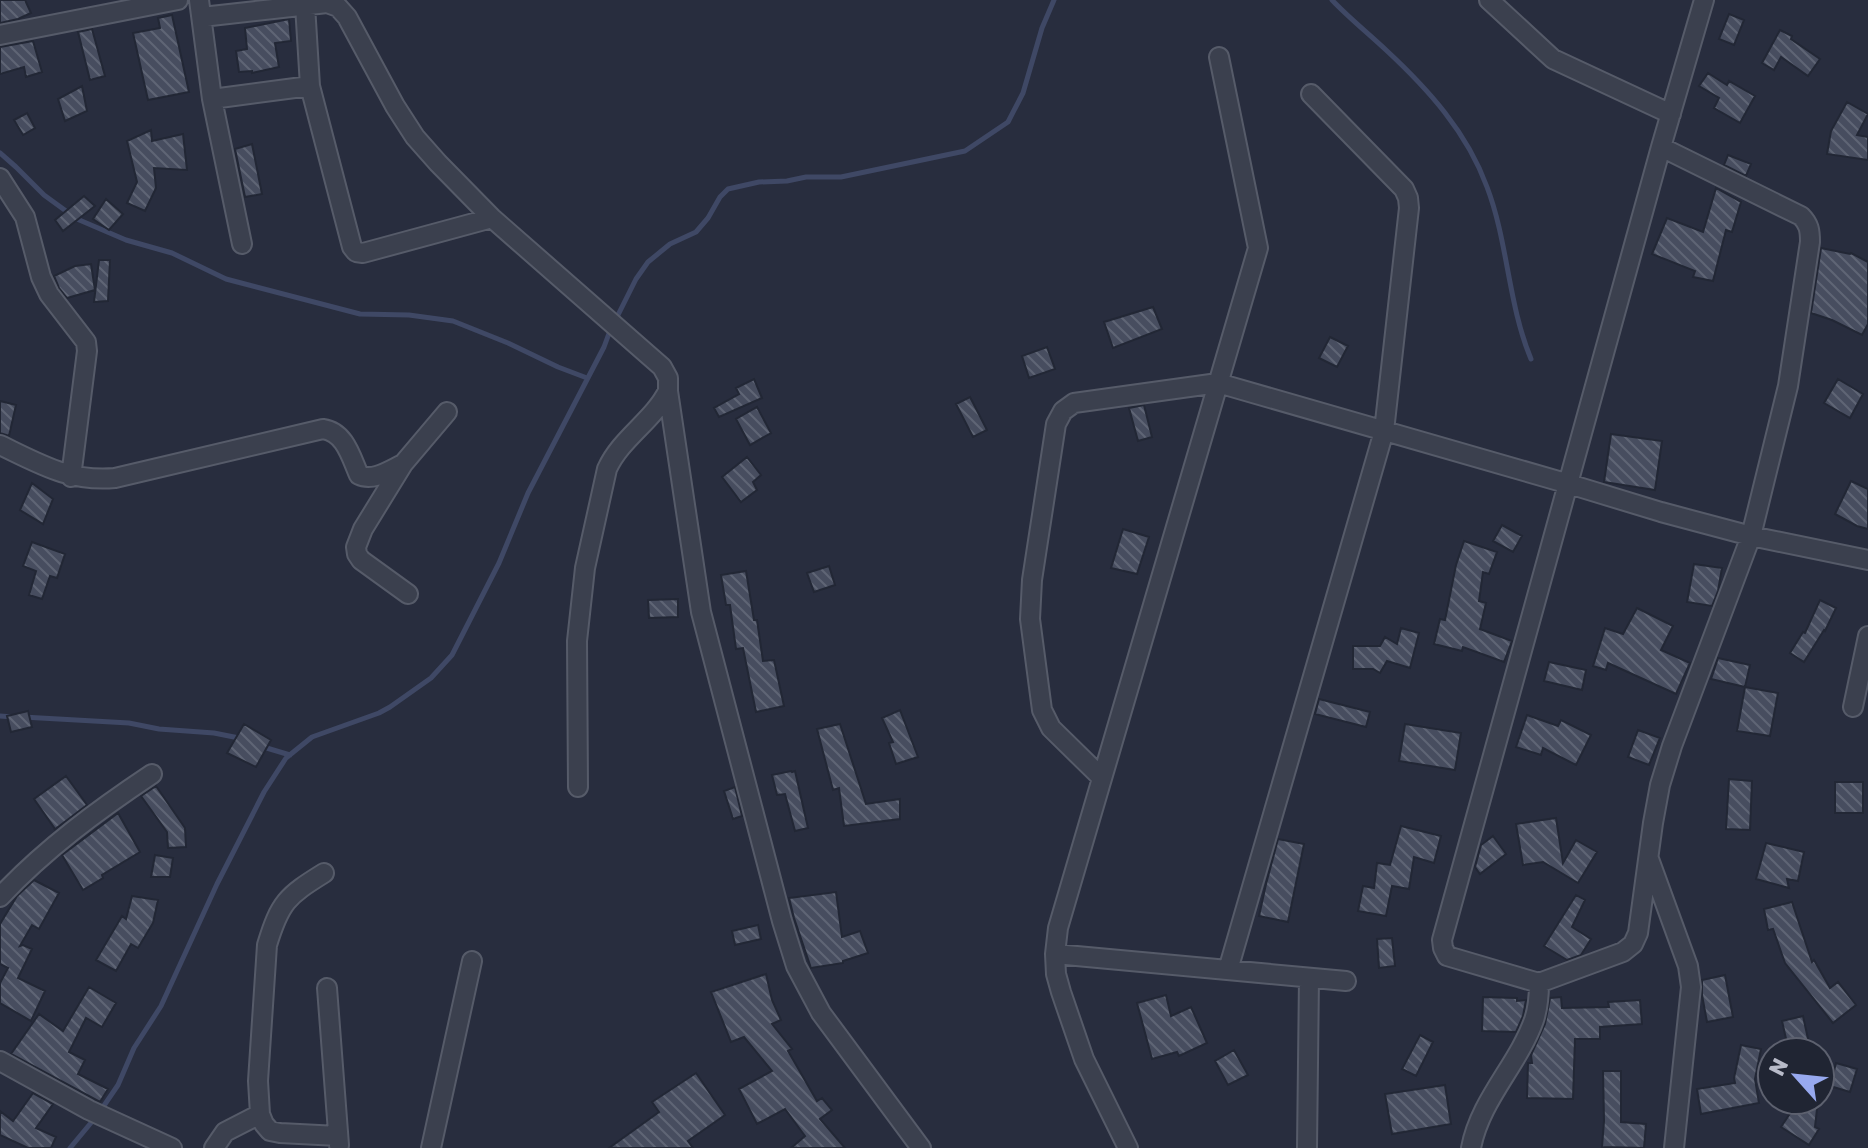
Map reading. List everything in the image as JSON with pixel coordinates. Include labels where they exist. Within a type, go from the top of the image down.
[{"type":"street","points":[[0,35],[178,0]]},
{"type":"street","points":[[338,7],[357,0]]},
{"type":"street","points":[[1489,0],[1553,59],[1671,114]]},
{"type":"street","points":[[1661,147],[1801,216],[1808,223],[1810,231],[1788,386],[1751,536],[1660,785],[1638,933],[1633,944],[1623,952],[1539,983],[1447,956],[1442,940],[1661,147],[1704,0]]},
{"type":"street","points":[[242,244],[212,99],[201,9],[327,3],[338,7],[347,17],[395,106],[415,137],[438,163],[492,218],[662,367],[668,378],[701,612],[796,966],[821,1013],[921,1148]]},
{"type":"street","points":[[305,5],[310,86],[352,247],[356,252],[363,253],[492,218]]},
{"type":"street","points":[[1128,1148],[1084,1059],[1056,974],[1055,954],[1058,928],[1258,248],[1219,57]]},
{"type":"street","points":[[212,99],[310,86]]},
{"type":"street","points":[[1228,970],[1384,431],[1409,208],[1404,189],[1311,94]]},
{"type":"street","points":[[0,178],[25,217],[41,277],[49,294],[86,342],[71,477]]},
{"type":"street","points":[[1102,778],[1051,728],[1046,719],[1042,710],[1030,619],[1032,580],[1056,424],[1063,411],[1074,403],[1218,383],[1661,512],[1751,536],[1868,560]]},
{"type":"street","points":[[578,787],[577,641],[585,568],[607,469],[613,457],[662,404],[668,391]]},
{"type":"street","points":[[408,594],[361,560],[356,547],[363,529],[403,464],[447,412]]},
{"type":"street","points":[[0,445],[56,472],[96,480],[323,429],[338,435],[359,475],[365,478],[403,464]]},
{"type":"street","points":[[1853,707],[1868,636]]},
{"type":"street","points":[[0,897],[86,820],[152,774]]},
{"type":"street","points":[[1648,856],[1688,966],[1691,987],[1674,1148]]},
{"type":"street","points":[[324,873],[286,901],[267,945],[258,1081],[260,1114],[270,1131],[338,1142],[327,988]]},
{"type":"street","points":[[1055,954],[1346,981]]},
{"type":"street","points":[[431,1148],[472,961]]},
{"type":"street","points":[[1307,1148],[1309,978]]},
{"type":"street","points":[[1471,1148],[1477,1125],[1533,1023],[1539,983]]},
{"type":"street","points":[[0,1061],[89,1110],[172,1148]]},
{"type":"street","points":[[214,1148],[260,1114]]},
{"type":"building","points":[[0,0],[25,0],[31,13],[0,23]]},
{"type":"building","points":[[1729,14],[1744,20],[1734,45],[1719,39]]},
{"type":"building","points":[[172,15],[189,92],[148,100],[133,33],[160,28],[158,18]]},
{"type":"building","points":[[289,19],[291,41],[275,43],[279,67],[252,73],[239,72],[236,51],[247,49],[245,28]]},
{"type":"building","points":[[92,29],[105,76],[90,80],[78,32]]},
{"type":"building","points":[[1780,30],[1820,59],[1808,76],[1781,57],[1774,70],[1762,63]]},
{"type":"building","points":[[33,41],[42,72],[26,77],[24,67],[0,74],[0,47]]},
{"type":"building","points":[[1708,73],[1727,85],[1729,81],[1755,96],[1740,123],[1714,108],[1719,98],[1699,86]]},
{"type":"building","points":[[82,86],[87,111],[65,121],[58,99]]},
{"type":"building","points":[[1847,102],[1868,114],[1857,135],[1868,137],[1868,160],[1827,154],[1831,131]]},
{"type":"building","points":[[27,113],[35,128],[23,135],[14,120]]},
{"type":"building","points":[[151,130],[152,141],[183,134],[187,170],[154,168],[156,188],[145,211],[127,203],[137,182],[127,141]]},
{"type":"building","points":[[252,144],[262,194],[245,197],[235,149]]},
{"type":"building","points":[[1728,155],[1751,164],[1746,176],[1724,165]]},
{"type":"building","points":[[1716,188],[1741,202],[1732,232],[1726,230],[1713,281],[1693,277],[1695,271],[1652,254],[1667,218],[1703,232]]},
{"type":"building","points":[[84,196],[95,206],[63,231],[55,220]]},
{"type":"building","points":[[106,199],[123,214],[109,230],[93,219]]},
{"type":"building","points":[[1821,248],[1851,253],[1868,262],[1868,324],[1862,335],[1811,313]]},
{"type":"building","points":[[99,260],[110,260],[108,301],[94,302]]},
{"type":"building","points":[[91,264],[95,290],[67,298],[54,276],[75,266]]},
{"type":"building","points":[[1153,307],[1162,329],[1113,348],[1104,322]]},
{"type":"building","points":[[1330,337],[1348,346],[1337,367],[1319,358]]},
{"type":"building","points":[[1047,347],[1055,369],[1029,378],[1022,356]]},
{"type":"building","points":[[754,379],[762,398],[719,417],[714,408],[739,394],[736,388]]},
{"type":"building","points":[[1838,379],[1863,394],[1850,418],[1824,403]]},
{"type":"building","points":[[970,397],[987,430],[973,437],[956,404]]},
{"type":"building","points":[[0,401],[16,405],[9,436],[0,433]]},
{"type":"building","points":[[1144,405],[1152,437],[1138,441],[1129,408]]},
{"type":"building","points":[[757,407],[771,433],[750,445],[736,419]]},
{"type":"building","points":[[1611,434],[1662,441],[1655,490],[1604,482]]},
{"type":"building","points":[[747,457],[761,475],[753,482],[757,490],[741,502],[722,477]]},
{"type":"building","points":[[1851,481],[1868,489],[1868,529],[1835,514]]},
{"type":"building","points":[[32,483],[53,499],[43,524],[20,510]]},
{"type":"building","points":[[1502,525],[1522,536],[1513,552],[1493,541]]},
{"type":"building","points":[[1123,529],[1149,537],[1137,574],[1111,568]]},
{"type":"building","points":[[1464,541],[1497,552],[1489,574],[1483,572],[1479,601],[1486,603],[1480,629],[1512,641],[1504,662],[1463,647],[1462,651],[1434,644],[1440,619],[1445,620]]},
{"type":"building","points":[[32,542],[65,554],[57,578],[50,576],[42,599],[29,595],[36,571],[23,566]]},
{"type":"building","points":[[1694,564],[1722,568],[1712,606],[1687,602]]},
{"type":"building","points":[[829,566],[835,585],[814,592],[807,573]]},
{"type":"building","points":[[746,571],[763,661],[774,660],[784,706],[756,712],[743,648],[736,649],[730,605],[726,605],[721,575]]},
{"type":"building","points":[[678,599],[678,617],[649,618],[648,600]]},
{"type":"building","points":[[1820,600],[1836,608],[1804,662],[1790,653],[1805,633]]},
{"type":"building","points":[[1637,608],[1673,626],[1661,650],[1690,663],[1676,694],[1608,663],[1606,670],[1593,666],[1605,628],[1623,634]]},
{"type":"building","points":[[1401,628],[1419,633],[1410,668],[1387,661],[1380,673],[1373,669],[1353,669],[1353,646],[1380,646],[1385,637],[1397,644]]},
{"type":"building","points":[[1718,658],[1750,665],[1745,687],[1711,679]]},
{"type":"building","points":[[1549,662],[1586,670],[1582,690],[1544,681]]},
{"type":"building","points":[[1745,687],[1778,693],[1770,736],[1737,731]]},
{"type":"building","points":[[1319,699],[1370,712],[1366,727],[1315,714]]},
{"type":"building","points":[[900,710],[918,757],[896,764],[889,743],[893,742],[882,718]]},
{"type":"building","points":[[28,711],[32,727],[11,732],[7,716]]},
{"type":"building","points":[[1527,715],[1558,726],[1561,720],[1591,735],[1576,765],[1543,748],[1541,755],[1516,747]]},
{"type":"building","points":[[244,724],[271,740],[256,767],[227,753]]},
{"type":"building","points":[[840,724],[866,804],[900,799],[900,819],[844,826],[839,788],[833,790],[817,729]]},
{"type":"building","points":[[1405,724],[1461,733],[1455,770],[1399,761]]},
{"type":"building","points":[[1638,730],[1660,738],[1649,765],[1628,757]]},
{"type":"building","points":[[795,771],[808,828],[795,831],[785,794],[777,795],[772,775]]},
{"type":"building","points":[[66,776],[87,805],[54,830],[34,799]]},
{"type":"building","points":[[1729,779],[1752,781],[1750,830],[1726,829]]},
{"type":"building","points":[[1835,782],[1863,782],[1863,813],[1835,813]]},
{"type":"building","points":[[156,786],[185,828],[186,847],[168,848],[167,832],[141,796]]},
{"type":"building","points":[[735,787],[742,816],[733,819],[724,791]]},
{"type":"building","points":[[118,813],[140,852],[83,890],[62,855]]},
{"type":"building","points":[[1556,818],[1563,863],[1576,840],[1597,852],[1578,883],[1543,862],[1523,865],[1516,824]]},
{"type":"building","points":[[1401,826],[1441,836],[1434,863],[1414,857],[1409,889],[1392,886],[1386,916],[1358,911],[1363,886],[1374,888],[1377,863],[1390,865]]},
{"type":"building","points":[[1493,836],[1506,854],[1480,874],[1475,867],[1481,845]]},
{"type":"building","points":[[1278,839],[1304,844],[1288,922],[1259,916]]},
{"type":"building","points":[[1766,843],[1804,852],[1798,881],[1787,879],[1789,888],[1756,879]]},
{"type":"building","points":[[155,855],[173,858],[170,877],[151,877]]},
{"type":"building","points":[[34,880],[59,893],[39,929],[32,925],[20,946],[32,949],[18,978],[45,991],[31,1021],[0,1003],[0,983],[8,968],[0,964],[0,924],[17,896]]},
{"type":"building","points":[[836,892],[842,937],[860,931],[868,953],[843,963],[811,968],[789,898]]},
{"type":"building","points":[[1576,895],[1585,900],[1572,927],[1591,939],[1581,955],[1567,960],[1544,946]]},
{"type":"building","points":[[132,896],[158,900],[153,923],[138,948],[131,944],[116,971],[96,960],[122,916],[126,919]]},
{"type":"building","points":[[1792,902],[1812,962],[1814,960],[1830,988],[1838,982],[1856,1005],[1833,1023],[1785,963],[1773,929],[1768,930],[1764,909]]},
{"type":"building","points":[[758,925],[761,939],[735,945],[732,931]]},
{"type":"building","points":[[1392,938],[1395,966],[1379,968],[1377,939]]},
{"type":"building","points":[[766,974],[781,1020],[772,1024],[792,1049],[788,1051],[817,1101],[822,1098],[832,1110],[820,1119],[845,1148],[791,1148],[805,1136],[785,1109],[757,1124],[739,1089],[772,1071],[744,1037],[731,1042],[711,992]]},
{"type":"building","points":[[1725,975],[1733,1017],[1707,1022],[1702,980]]},
{"type":"building","points":[[89,987],[116,1003],[102,1027],[86,1018],[69,1052],[85,1060],[78,1074],[108,1089],[100,1102],[11,1054],[39,1014],[63,1031]]},
{"type":"building","points":[[1166,995],[1171,1016],[1191,1007],[1207,1043],[1179,1056],[1177,1052],[1152,1059],[1137,1003]]},
{"type":"building","points":[[1483,997],[1526,1000],[1516,1032],[1482,1031]]},
{"type":"building","points":[[1561,997],[1562,1008],[1609,1007],[1608,1002],[1640,1000],[1642,1024],[1600,1027],[1600,1039],[1575,1039],[1573,1099],[1527,1098],[1528,1063],[1532,1063],[1531,1055],[1545,1024],[1550,998]]},
{"type":"building","points":[[1803,1016],[1807,1036],[1785,1036],[1782,1021]]},
{"type":"building","points":[[1420,1035],[1433,1042],[1416,1076],[1402,1069]]},
{"type":"building","points":[[1741,1045],[1756,1048],[1756,1104],[1701,1114],[1697,1089],[1735,1083]]},
{"type":"building","points":[[1234,1050],[1248,1075],[1228,1085],[1215,1061]]},
{"type":"building","points":[[1836,1063],[1857,1069],[1850,1092],[1836,1088]]},
{"type":"building","points":[[1603,1071],[1621,1071],[1621,1122],[1646,1124],[1644,1148],[1602,1147]]},
{"type":"building","points":[[696,1073],[725,1115],[688,1141],[693,1148],[609,1148],[659,1112],[652,1102]]},
{"type":"building","points":[[1445,1085],[1451,1124],[1392,1134],[1385,1094]]},
{"type":"building","points":[[33,1093],[53,1104],[36,1128],[56,1137],[51,1148],[28,1148],[0,1135],[0,1111],[13,1121]]},
{"type":"building","points":[[1788,1116],[1816,1116],[1815,1127],[1819,1129],[1809,1145],[1781,1127]]},
{"type":"waterway","points":[[616,319],[648,262],[670,244],[696,232],[728,189],[806,177],[841,177],[965,151],[1008,122],[1023,93],[1042,28],[1054,0]]},
{"type":"waterway","points":[[1332,0],[1417,80],[1445,112],[1469,148],[1494,208],[1517,317],[1531,359]]},
{"type":"waterway","points":[[0,153],[44,195],[77,219],[126,240],[172,253],[226,279],[360,314],[409,315],[453,321],[587,378]]},
{"type":"waterway","points":[[101,1110],[161,1006],[217,884],[264,792],[286,758],[312,737],[390,707],[431,678],[452,655],[499,563],[528,493],[611,328]]},
{"type":"waterway","points":[[0,716],[13,717]]},
{"type":"waterway","points":[[23,717],[129,723],[239,738]]},
{"type":"waterway","points":[[260,746],[290,755]]},
{"type":"waterway","points":[[70,1148],[95,1118]]}]
